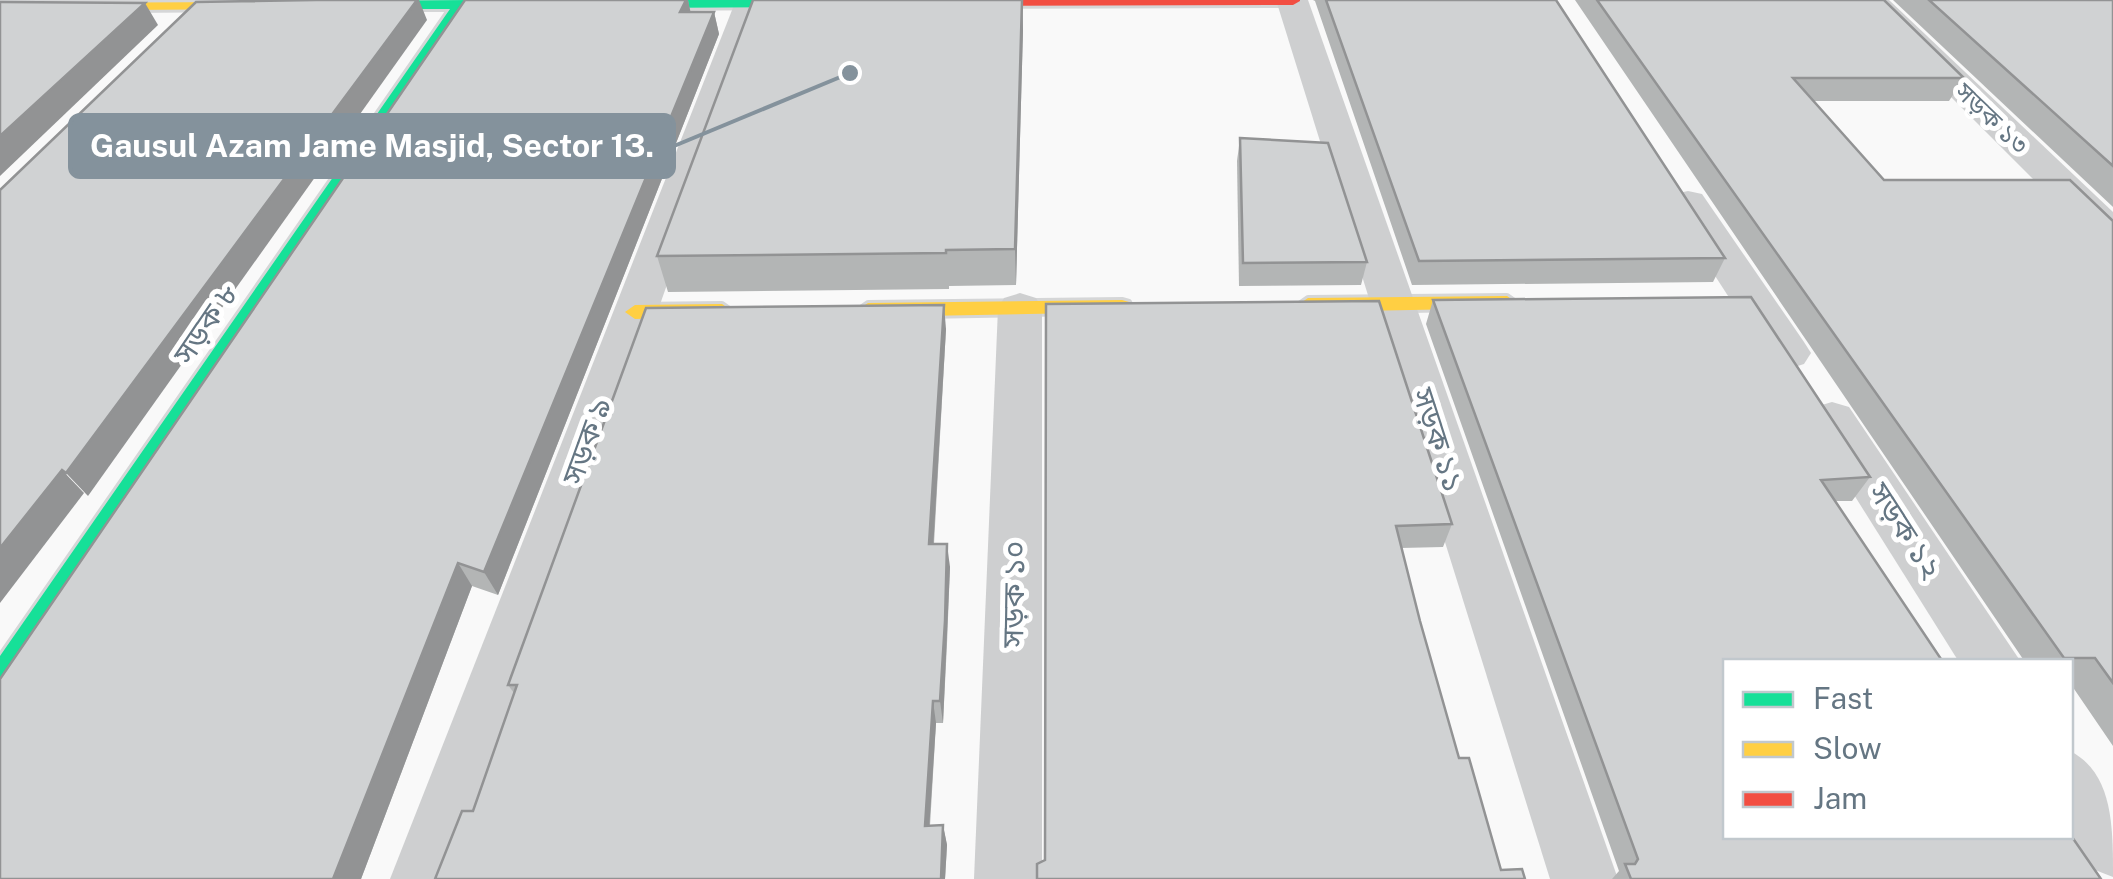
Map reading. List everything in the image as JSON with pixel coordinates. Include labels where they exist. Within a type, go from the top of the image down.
[{"type":"street","points":[[918,2],[1293,0]]},
{"type":"street","name":"সড়ক ১১","points":[[1293,0],[1584,879]]},
{"type":"street","name":"সড়ক ১৩","points":[[1870,0],[2113,236]]},
{"type":"street","name":"সড়ক ৮","points":[[0,678],[462,2]]},
{"type":"street","name":"সড়ক ৯","points":[[424,879],[750,3]]},
{"type":"street","points":[[322,5],[843,3]]},
{"type":"street","points":[[0,6],[282,5]]},
{"type":"street","points":[[162,45],[202,6]]},
{"type":"street","name":"সড়ক ১২","points":[[1669,174],[1744,301],[1990,659]]},
{"type":"street","points":[[1275,306],[1526,303]]},
{"type":"street","points":[[846,310],[1138,307]]},
{"type":"street","name":"সড়ক ১০","points":[[1008,879],[1020,308]]},
{"type":"street","points":[[635,312],[750,311]]},
{"type":"street","points":[[2073,784],[2113,844]]},
{"type":"building","points":[[417,0],[66,473],[62,470],[0,548],[0,190],[196,2]]},
{"type":"building","points":[[465,0],[686,0],[680,12],[714,12],[484,572],[458,563],[333,879],[0,879],[0,679]]},
{"type":"building","points":[[753,0],[1022,0],[1015,249],[657,256]]},
{"type":"building","points":[[1326,0],[1556,0],[1725,258],[1419,261]]},
{"type":"building","points":[[1597,0],[1884,0],[1964,78],[1793,78],[1884,180],[2070,180],[2113,221],[2113,683],[2095,658],[2064,658]]},
{"type":"building","points":[[1929,0],[2113,0],[2113,166]]},
{"type":"building","points":[[2,2],[145,3],[0,136]]},
{"type":"building","points":[[1240,138],[1328,143],[1367,262],[1243,263]]},
{"type":"building","points":[[1751,297],[1870,477],[1821,480],[1941,659],[1723,659],[1723,839],[2073,838],[2101,879],[1631,879],[1625,864],[1635,864],[1638,859],[1433,300]]},
{"type":"building","points":[[1379,301],[1452,524],[1396,526],[1459,758],[1469,758],[1501,870],[1522,869],[1525,879],[1037,879],[1037,864],[1045,860],[1046,304]]},
{"type":"building","points":[[944,305],[929,544],[947,544],[945,621],[940,701],[933,701],[925,826],[943,825],[941,879],[435,879],[462,811],[473,811],[517,685],[508,685],[646,308]]},
{"type":"traffic: fast","points":[[0,678],[464,0]]},
{"type":"traffic: fast","points":[[348,5],[827,3]]},
{"type":"traffic: slow","points":[[0,7],[267,5]]},
{"type":"traffic: slow","points":[[1308,305],[1507,303]]},
{"type":"traffic: slow","points":[[868,310],[1122,307]]},
{"type":"traffic: slow","points":[[635,312],[722,311]]},
{"type":"traffic: jam","points":[[948,2],[1293,1]]},
{"type":"place","name":"Gausul Azam Jame Masjid, Sector 13.","points":[[850,73]]}]
